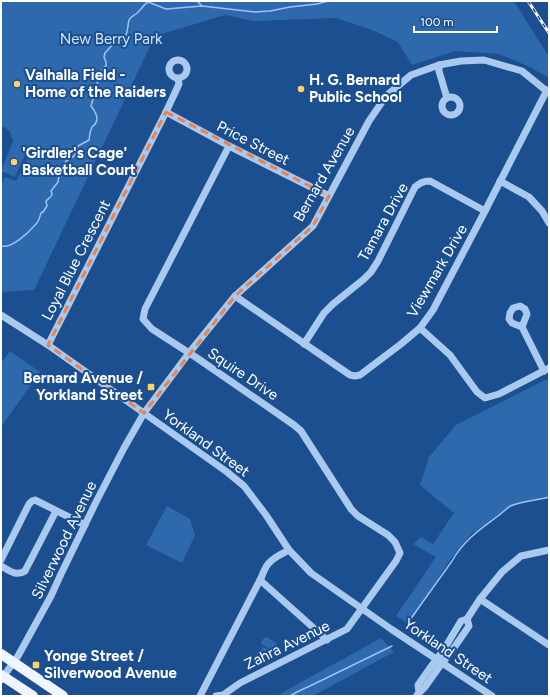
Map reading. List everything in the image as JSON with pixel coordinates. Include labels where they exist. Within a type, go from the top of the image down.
[{"type":"main road","points":[[1,654],[63,696]]},
{"type":"main road","points":[[2,677],[33,696]]},
{"type":"street","name":"Bernard Avenue","points":[[144,413],[189,353],[235,296],[313,226],[369,122],[386,96],[411,75],[439,65],[461,61],[484,60],[522,72],[548,91]]},
{"type":"street","points":[[439,65],[447,98]]},
{"type":"street","name":"Loyal Blue Crescent","points":[[48,344],[166,112],[179,84],[178,79]]},
{"type":"street","name":"Viewmark Drive","points":[[235,296],[350,375],[360,375],[420,328],[433,310],[548,91]]},
{"type":"street","name":"Price Street","points":[[166,112],[229,146],[329,196]]},
{"type":"street","name":"Squire Drive","points":[[229,146],[145,309],[143,319],[152,329],[294,425],[301,432],[350,509],[358,516],[388,535],[395,542],[400,553],[362,609]]},
{"type":"street","name":"Tamara Drive","points":[[304,344],[324,313],[332,304],[371,272],[415,187],[420,183],[425,181],[430,182],[485,211]]},
{"type":"street","points":[[500,181],[529,197],[542,211],[549,223]]},
{"type":"street","name":"Yorkland Street","points":[[1,315],[48,344],[227,472],[244,486],[266,515],[289,550],[311,573],[391,629],[492,696]]},
{"type":"street","points":[[420,328],[450,354],[477,392],[485,398],[499,394],[547,369],[522,327]]},
{"type":"street","name":"Silverwood Avenue","points":[[2,677],[13,662],[42,614],[124,448],[144,413]]},
{"type":"street","points":[[1,560],[30,502],[35,500],[85,525]]},
{"type":"street","points":[[1,566],[17,574],[25,571],[56,511]]},
{"type":"street","name":"Zahra Avenue","points":[[289,550],[274,558],[264,571],[202,693],[216,696],[222,695],[240,683],[327,640],[347,629],[362,609]]},
{"type":"street","points":[[417,694],[425,687],[439,661],[449,655],[469,626],[468,619],[480,599],[502,572],[521,556],[549,550]]},
{"type":"street","points":[[260,580],[327,640]]},
{"type":"street","points":[[480,599],[549,645]]},
{"type":"highlighted area","points":[[166,112],[329,196],[313,226],[235,296],[144,413],[48,345]]},
{"type":"green space","name":"New Berry Park","points":[[1,1],[514,1],[549,57],[549,78],[530,67],[499,54],[455,51],[412,65],[398,42],[372,30],[336,18],[253,21],[225,15],[155,36],[34,290],[1,292],[1,186],[5,177],[16,181],[30,154],[26,153],[15,177],[1,171],[14,139],[11,138],[11,133],[9,130],[1,126]]},
{"type":"green space","points":[[10,351],[40,372],[1,427],[1,363]]},
{"type":"green space","points":[[549,378],[549,497],[515,505],[471,534],[447,564],[409,624],[396,616],[436,557],[413,544],[421,537],[433,544],[454,513],[420,485],[429,457],[456,425]]},
{"type":"green space","points":[[167,506],[190,519],[195,535],[182,563],[146,545]]},
{"type":"green space","points":[[266,637],[277,643],[274,651],[261,644],[262,640]]},
{"type":"green space","points":[[381,638],[394,652],[313,696],[276,696]]},
{"type":"green space","points":[[263,647],[271,651],[268,655],[265,654],[263,658],[259,659],[257,652]]},
{"type":"waterway","points":[[197,1],[202,6]]},
{"type":"waterway","points":[[1,246],[10,245],[15,242],[25,235],[37,223],[41,213],[47,206],[46,201],[52,196],[51,191],[58,182],[59,176],[66,161],[74,156],[78,146],[89,140],[90,132],[97,119],[91,106],[97,92],[99,76],[103,68],[106,66],[104,57],[105,53],[114,43],[124,39],[129,20],[146,3],[148,2],[166,9],[202,6],[255,12],[317,4],[328,1]]},
{"type":"waterway","points":[[407,624],[462,547],[472,536],[510,506],[549,497]]},
{"type":"waterway","points":[[290,696],[392,646]]},
{"type":"railway","points":[[528,1],[549,33]]},
{"type":"place","name":"Valhalla Field - Home of the Raiders","points":[[17,84]]},
{"type":"place","name":"H. G. Bernard Public School","points":[[301,89]]},
{"type":"place","name":"'Girdler's Cage' Basketball Court","points":[[14,162]]},
{"type":"place","name":"Bernard Avenue / Yorkland Street","points":[[151,387]]},
{"type":"place","name":"Yonge Street / Silverwood Avenue","points":[[36,665]]}]
